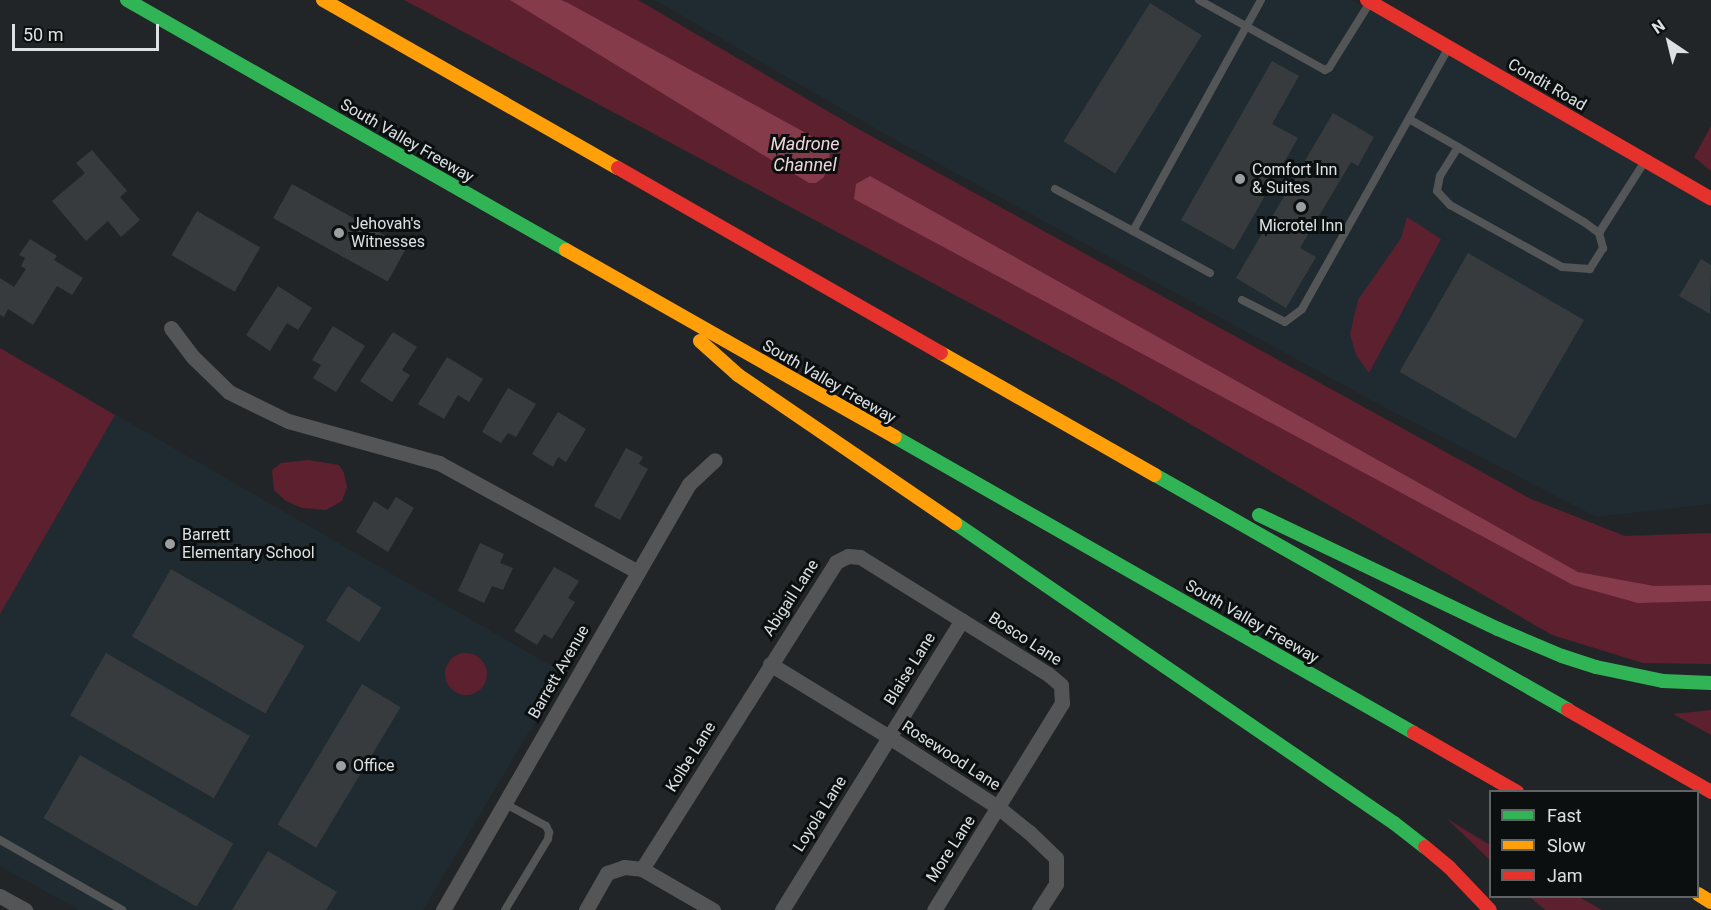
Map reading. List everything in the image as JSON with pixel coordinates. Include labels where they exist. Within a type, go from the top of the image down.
[{"type":"main road","name":"South Valley Freeway","points":[[126,0],[1513,790]]},
{"type":"main road","points":[[323,0],[1711,792]]},
{"type":"main road","name":"Condit Road","points":[[1369,1],[1711,199]]},
{"type":"main road","points":[[658,304],[738,375],[1394,823],[1449,867],[1490,910]]},
{"type":"main road","points":[[1043,412],[1498,629],[1562,656],[1596,667],[1663,681],[1711,683]]},
{"type":"street","points":[[171,328],[193,357],[229,392],[288,421],[439,463],[638,572]]},
{"type":"street","name":"Barrett Avenue","points":[[444,910],[689,484],[715,460]]},
{"type":"street","name":"Bosco Lane","points":[[848,556],[860,557],[1048,674],[1061,685],[1062,703],[999,808]]},
{"type":"street","name":"Abigail Lane","points":[[770,664],[836,562],[848,556]]},
{"type":"street","name":"Blaise Lane","points":[[889,737],[962,620]]},
{"type":"street","name":"Rosewood Lane","points":[[770,664],[999,808],[1056,858],[1056,884],[1039,910]]},
{"type":"street","name":"Kolbe Lane","points":[[642,869],[770,664]]},
{"type":"street","name":"Loyola Lane","points":[[782,910],[889,737]]},
{"type":"street","name":"More Lane","points":[[934,910],[999,808]]},
{"type":"street","points":[[586,910],[607,873],[624,867],[642,869],[713,910]]},
{"type":"street","points":[[0,896],[25,910]]},
{"type":"lane","points":[[1199,0],[1325,70],[1329,68],[1369,1]]},
{"type":"lane","points":[[1133,231],[1261,0]]},
{"type":"lane","points":[[1242,300],[1284,322],[1302,309],[1449,48]]},
{"type":"lane","points":[[1409,119],[1458,147],[1599,233],[1603,248],[1590,269],[1562,267],[1450,205],[1437,191],[1440,176],[1458,147]]},
{"type":"lane","points":[[1599,233],[1645,161]]},
{"type":"lane","points":[[1056,189],[1210,273]]},
{"type":"lane","points":[[504,803],[546,826],[549,832],[548,838],[505,910]]},
{"type":"lane","points":[[0,840],[122,910]]},
{"type":"shaded area","points":[[404,0],[638,0],[853,126],[1531,499],[1625,536],[1711,533],[1711,664],[1643,663],[1552,635],[1123,385]]},
{"type":"shaded area","points":[[655,0],[1351,0],[1711,201],[1711,504],[1596,517],[1369,399],[883,133]]},
{"type":"shaded area","points":[[1711,126],[1711,171],[1694,157]]},
{"type":"shaded area","points":[[1407,217],[1441,239],[1369,373],[1356,355],[1350,334],[1358,300],[1401,238]]},
{"type":"shaded area","name":"Barrett Elementary School","points":[[0,348],[564,673],[423,910],[79,910],[0,866]]},
{"type":"shaded area","points":[[0,348],[115,415],[0,614]]},
{"type":"shaded area","points":[[308,460],[339,465],[344,473],[347,487],[342,501],[326,510],[302,508],[286,501],[274,490],[272,470],[281,463]]},
{"type":"shaded area","points":[[466,653],[481,659],[487,674],[481,689],[466,695],[451,689],[445,674],[451,659]]},
{"type":"shaded area","points":[[1711,710],[1711,735],[1673,714]]},
{"type":"shaded area","points":[[1446,818],[1489,844],[1489,859]]},
{"type":"shaded area","points":[[1531,898],[1581,898],[1602,910],[1545,910]]},
{"type":"water","name":"Madrone Channel","points":[[510,0],[561,0],[568,3],[826,144],[830,150],[824,177],[816,183],[809,183]]},
{"type":"water","name":"Madrone Channel","points":[[870,176],[1578,572],[1654,586],[1711,585],[1711,601],[1638,603],[1573,585],[854,199],[856,184]]},
{"type":"building","points":[[1150,3],[1202,35],[1115,174],[1064,141]]},
{"type":"building","name":"Comfort Inn & Suites","points":[[1272,61],[1299,76],[1272,124],[1298,138],[1234,250],[1181,220]]},
{"type":"building","name":"Microtel Inn","points":[[1333,113],[1374,137],[1358,166],[1351,162],[1300,248],[1316,257],[1286,308],[1236,278]]},
{"type":"building","points":[[92,150],[127,191],[120,197],[140,220],[121,237],[108,221],[86,241],[52,201],[85,173],[76,163]]},
{"type":"building","name":"Jehovah's Witnesses","points":[[292,184],[407,248],[388,282],[273,218]]},
{"type":"building","points":[[197,211],[260,248],[235,292],[172,255]]},
{"type":"building","points":[[30,239],[57,256],[54,260],[83,278],[72,295],[57,286],[33,325],[8,309],[4,317],[0,315],[0,278],[14,287],[26,269],[21,266],[25,258],[19,255]]},
{"type":"building","points":[[1468,253],[1584,320],[1516,439],[1400,372]]},
{"type":"building","points":[[1701,259],[1711,265],[1710,314],[1679,296]]},
{"type":"building","points":[[278,286],[312,308],[298,330],[287,323],[270,351],[246,335]]},
{"type":"building","points":[[333,326],[365,346],[336,392],[313,378],[321,365],[312,360]]},
{"type":"building","points":[[393,332],[417,347],[402,370],[410,375],[392,402],[360,381]]},
{"type":"building","points":[[447,357],[483,379],[469,402],[458,395],[444,419],[418,404]]},
{"type":"building","points":[[508,388],[536,404],[516,437],[508,433],[501,443],[482,432]]},
{"type":"building","points":[[558,412],[586,429],[566,462],[558,457],[553,467],[532,454]]},
{"type":"building","points":[[626,448],[643,457],[639,464],[648,469],[620,520],[594,506]]},
{"type":"building","points":[[396,497],[414,508],[388,552],[356,532],[374,501],[388,510]]},
{"type":"building","points":[[480,543],[504,554],[500,563],[513,568],[503,590],[492,586],[484,603],[458,591]]},
{"type":"building","points":[[554,567],[579,581],[568,598],[575,602],[552,639],[544,634],[537,645],[514,631]]},
{"type":"building","points":[[171,569],[304,646],[265,714],[132,637]]},
{"type":"building","points":[[348,586],[382,608],[359,642],[326,620]]},
{"type":"building","points":[[106,653],[250,736],[214,798],[70,715]]},
{"type":"building","name":"Office","points":[[362,684],[401,707],[316,848],[278,825]]},
{"type":"building","points":[[80,755],[233,844],[197,907],[44,818]]},
{"type":"building","points":[[268,851],[337,892],[326,910],[232,910]]},
{"type":"traffic: fast","points":[[127,0],[566,250]]},
{"type":"traffic: fast","points":[[895,437],[1414,733]]},
{"type":"traffic: fast","points":[[1155,475],[1568,710]]},
{"type":"traffic: fast","points":[[1259,515],[1498,629],[1562,656],[1596,667],[1663,681],[1711,683]]},
{"type":"traffic: fast","points":[[955,523],[1394,823],[1425,847]]},
{"type":"traffic: slow","points":[[323,0],[618,168]]},
{"type":"traffic: slow","points":[[566,250],[895,437]]},
{"type":"traffic: slow","points":[[700,341],[738,375],[955,523]]},
{"type":"traffic: slow","points":[[941,353],[1155,475]]},
{"type":"traffic: slow","points":[[1699,895],[1711,902]]},
{"type":"traffic: jam","points":[[1367,0],[1711,199]]},
{"type":"traffic: jam","points":[[618,168],[941,353]]},
{"type":"traffic: jam","points":[[1568,710],[1711,792]]},
{"type":"traffic: jam","points":[[1414,733],[1514,790]]},
{"type":"traffic: jam","points":[[1425,847],[1449,867],[1490,910]]},
{"type":"place","name":"Comfort Inn & Suites","points":[[1240,179]]},
{"type":"place","name":"Microtel Inn","points":[[1301,207]]},
{"type":"place","name":"Jehovah's Witnesses","points":[[339,233]]},
{"type":"place","name":"Barrett Elementary School","points":[[170,544]]},
{"type":"place","name":"Office","points":[[341,766]]}]
